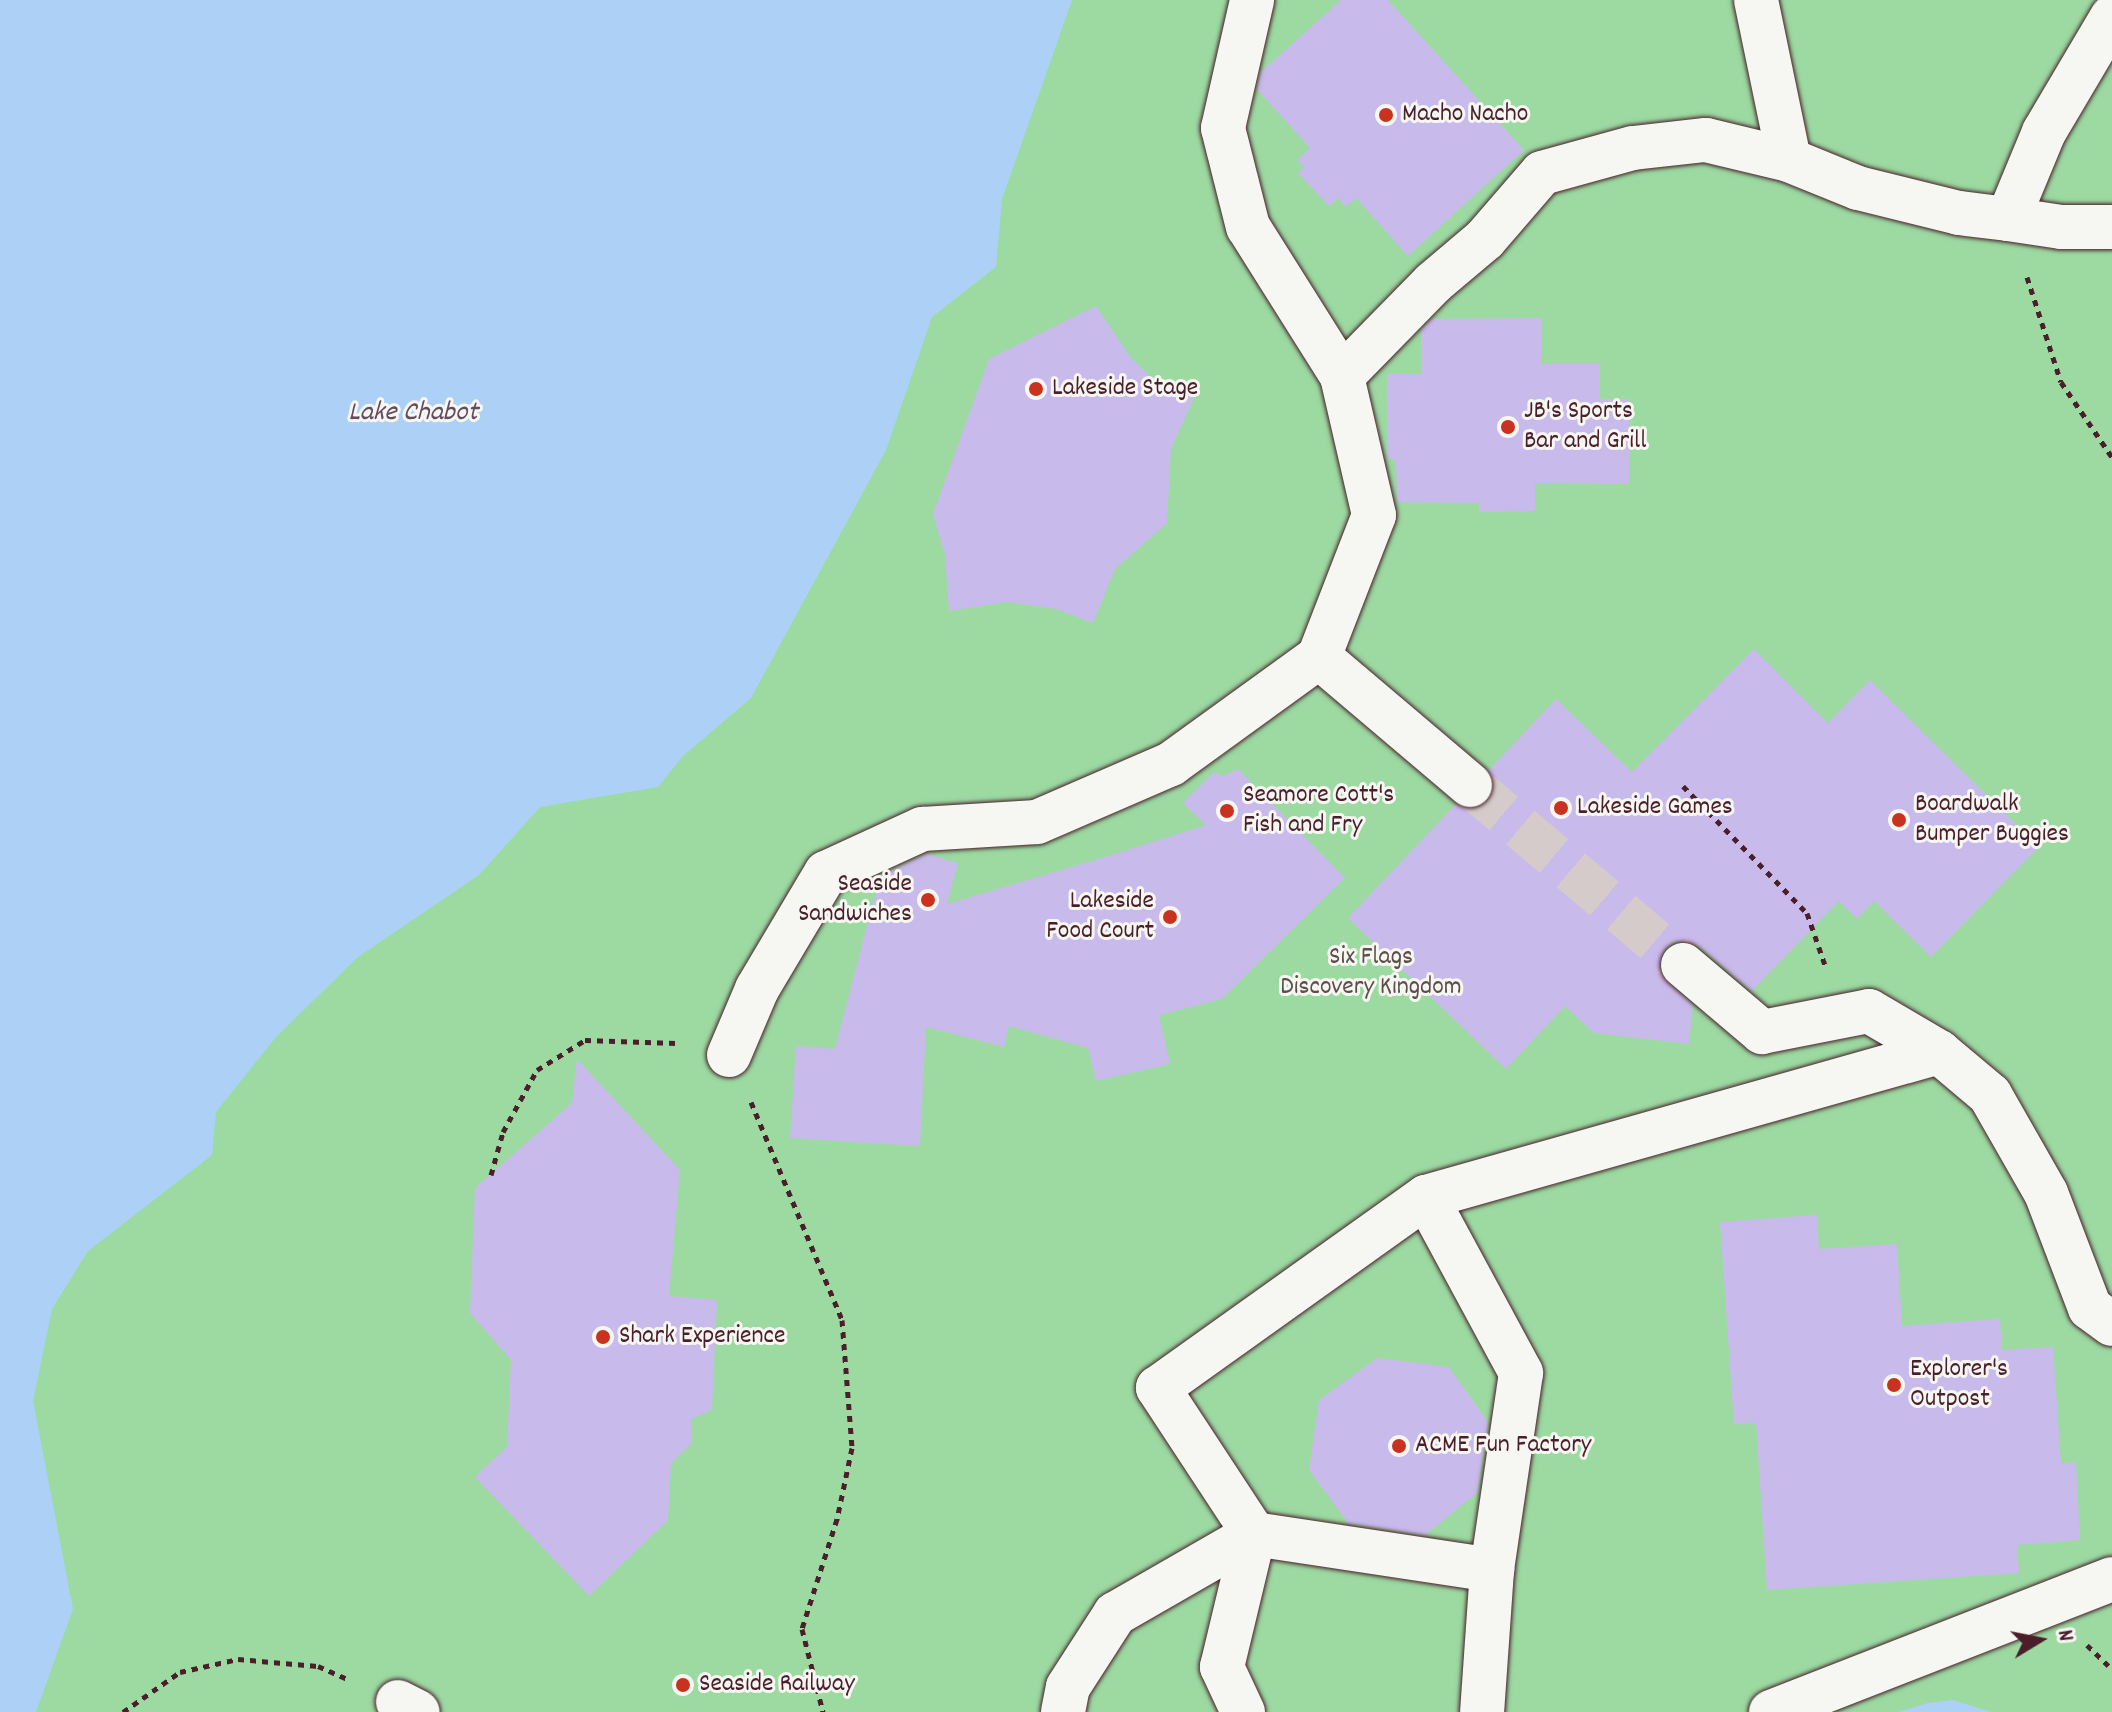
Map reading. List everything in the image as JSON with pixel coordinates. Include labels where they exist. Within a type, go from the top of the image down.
[{"type":"street","points":[[729,1055],[757,989],[826,873],[922,829],[1037,822],[1157,770],[1319,657],[1374,515],[1342,376],[1248,227],[1223,128],[1252,0]]},
{"type":"street","points":[[1756,0],[1789,160]]},
{"type":"street","points":[[2008,219],[2044,132],[2112,17]]},
{"type":"street","points":[[1342,376],[1433,283],[1485,239],[1542,173],[1633,148],[1706,140],[1789,160],[1858,188],[1959,213],[2061,227],[2112,227]]},
{"type":"street","points":[[1319,657],[1470,785]]},
{"type":"street","points":[[1683,965],[1762,1032],[1869,1011],[1939,1052],[1990,1095],[2046,1193],[2090,1308],[2112,1324]]},
{"type":"street","points":[[1243,1712],[1222,1667],[1254,1534],[1158,1388],[1426,1197],[1939,1052]]},
{"type":"street","points":[[1426,1197],[1521,1373],[1492,1570],[1482,1712]]},
{"type":"street","points":[[1063,1712],[1068,1687],[1115,1614],[1254,1534],[1492,1570]]},
{"type":"street","points":[[1771,1712],[2112,1579]]},
{"type":"path","points":[[2008,219],[2061,382],[2112,457]]},
{"type":"path","points":[[1683,786],[1807,913],[1844,1014]]},
{"type":"path","points":[[491,1175],[503,1132],[537,1070],[585,1040],[685,1043],[729,1055],[769,1139],[842,1320],[852,1448],[837,1519],[802,1629],[823,1712]]},
{"type":"path","points":[[123,1712],[180,1672],[238,1659],[318,1666],[408,1707]]},
{"type":"green space","name":"Six Flags Discovery Kingdom","points":[[1029,0],[2112,0],[2112,1712],[14,1712],[0,1637],[0,1319]]},
{"type":"water","name":"Lake Chabot","points":[[0,0],[1072,0],[1002,199],[996,267],[932,317],[886,450],[751,698],[683,756],[658,787],[540,807],[479,875],[358,957],[276,1037],[216,1112],[212,1155],[88,1251],[52,1309],[33,1401],[73,1609],[36,1712],[0,1712]]},
{"type":"water","points":[[1953,1700],[1991,1712],[1898,1712],[1928,1703]]},
{"type":"building","name":"Macho Nacho","points":[[1341,0],[1388,0],[1524,150],[1408,256],[1356,198],[1346,207],[1338,198],[1329,206],[1298,173],[1304,167],[1297,160],[1310,148],[1257,89],[1261,72]]},
{"type":"building","points":[[1096,306],[1131,358],[1149,375],[1194,398],[1171,449],[1167,523],[1115,569],[1093,623],[1056,609],[1007,602],[949,611],[945,554],[933,514],[989,359]]},
{"type":"building","name":"JB's Sports Bar and Grill","points":[[1542,318],[1541,364],[1600,364],[1600,399],[1629,399],[1629,484],[1535,483],[1535,511],[1479,512],[1479,503],[1397,502],[1396,460],[1387,458],[1387,374],[1421,374],[1421,331],[1432,319]]},
{"type":"building","points":[[1754,649],[1828,723],[1870,680],[2039,847],[1931,957],[1874,901],[1857,919],[1839,901],[1752,991],[1699,946],[1675,941],[1664,949],[1659,973],[1693,1006],[1689,1044],[1594,1033],[1565,1006],[1506,1069],[1348,918],[1455,805],[1478,809],[1488,802],[1495,789],[1489,770],[1556,699],[1632,772]]},
{"type":"building","name":"Lakeside Food Court","points":[[1238,769],[1345,878],[1222,999],[1159,1015],[1170,1064],[1096,1081],[1088,1048],[1009,1026],[1004,1047],[926,1027],[920,1146],[790,1138],[796,1046],[835,1049],[880,876],[927,854],[958,863],[947,904],[1112,855],[1206,825],[1183,803],[1214,772],[1223,776]]},
{"type":"building","name":"Shark Experience","points":[[577,1059],[680,1170],[669,1296],[717,1300],[712,1410],[691,1419],[692,1443],[671,1464],[668,1520],[589,1596],[475,1477],[507,1447],[511,1360],[470,1313],[475,1188],[572,1103]]},
{"type":"building","name":"Explorer's Outpost","points":[[1817,1215],[1819,1249],[1897,1244],[1902,1326],[2000,1319],[2002,1350],[2053,1347],[2061,1464],[2076,1462],[2080,1540],[2017,1545],[2019,1573],[1767,1590],[1756,1423],[1734,1424],[1720,1222]]},
{"type":"building","name":"ACME Fun Factory","points":[[1377,1358],[1449,1367],[1488,1422],[1477,1493],[1425,1535],[1348,1523],[1309,1470],[1319,1400]]},
{"type":"tunnel","points":[[1470,785],[1683,965]]},
{"type":"place","name":"Macho Nacho","points":[[1386,115]]},
{"type":"place","name":"Lakeside Stage","points":[[1036,389]]},
{"type":"place","name":"JB's Sports Bar and Grill","points":[[1508,427]]},
{"type":"place","name":"Lakeside Games","points":[[1561,808]]},
{"type":"place","name":"Seamore Cott's Fish and Fry","points":[[1227,811]]},
{"type":"place","name":"Boardwalk Bumper Buggies","points":[[1899,820]]},
{"type":"place","name":"Seaside Sandwiches","points":[[928,900]]},
{"type":"place","name":"Lakeside Food Court","points":[[1170,917]]},
{"type":"place","name":"Shark Experience","points":[[603,1337]]},
{"type":"place","name":"Explorer's Outpost","points":[[1894,1385]]},
{"type":"place","name":"ACME Fun Factory","points":[[1399,1446]]},
{"type":"place","name":"Seaside Railway","points":[[683,1685]]}]
